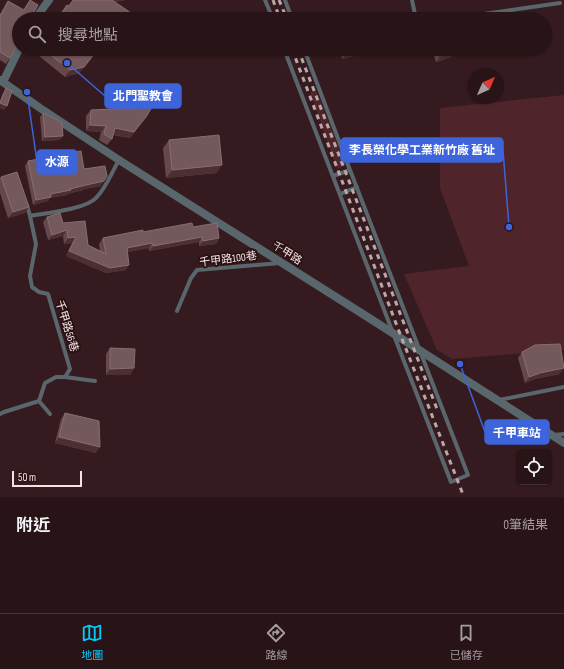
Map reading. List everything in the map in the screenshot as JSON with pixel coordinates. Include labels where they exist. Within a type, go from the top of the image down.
[{"type":"street","points":[[40,12],[49,0]]},
{"type":"street","points":[[1,83],[15,56]]},
{"type":"street","name":"千甲路","points":[[1,83],[119,160],[420,350],[564,443]]},
{"type":"lane","points":[[265,0],[270,12]]},
{"type":"lane","points":[[285,0],[289,12]]},
{"type":"lane","points":[[412,0],[415,12]]},
{"type":"lane","points":[[496,12],[560,3]]},
{"type":"lane","points":[[287,56],[451,482],[468,474],[307,56]]},
{"type":"lane","points":[[30,216],[83,206],[91,202],[102,191],[119,160]]},
{"type":"lane","points":[[333,176],[350,170]]},
{"type":"lane","points":[[340,194],[357,187]]},
{"type":"lane","name":"千甲路56巷","points":[[25,201],[36,244],[30,276],[32,287],[39,292],[48,294],[70,369],[65,377]]},
{"type":"lane","name":"千甲路100巷","points":[[177,312],[190,278],[197,270],[282,263]]},
{"type":"lane","points":[[39,401],[45,383],[56,378],[65,377],[95,381]]},
{"type":"lane","points":[[496,400],[564,388]]},
{"type":"lane","points":[[0,414],[39,401]]},
{"type":"lane","points":[[39,401],[50,414]]},
{"type":"lane","points":[[552,436],[564,434]]},
{"type":"shaded area","points":[[316,90],[346,165],[337,169],[310,92]]},
{"type":"shaded area","points":[[564,95],[564,350],[452,359],[437,350],[404,274],[469,266],[440,188],[440,108],[478,104],[504,104],[504,101]]},
{"type":"building","points":[[30,0],[38,5],[34,12],[12,12],[12,54],[10,58],[0,52],[0,14],[1,15],[8,1],[24,10]]},
{"type":"building","points":[[73,0],[112,0],[130,12],[62,12],[67,5],[69,6]]},
{"type":"building","points":[[52,56],[93,56],[84,67],[70,70]]},
{"type":"building","points":[[6,88],[12,91],[7,106],[0,103]]},
{"type":"building","points":[[152,107],[134,132],[115,128],[112,139],[104,134],[106,126],[90,125],[91,110]]},
{"type":"building","points":[[43,113],[62,123],[63,136],[45,137]]},
{"type":"building","points":[[219,135],[222,165],[172,170],[169,140]]},
{"type":"building","points":[[81,151],[84,169],[105,166],[107,176],[104,181],[51,194],[51,197],[36,200],[28,161]]},
{"type":"building","points":[[17,172],[29,207],[13,212],[1,177]]},
{"type":"building","points":[[60,213],[63,223],[85,221],[88,245],[106,254],[103,238],[143,230],[143,232],[192,223],[193,227],[217,223],[219,238],[203,241],[202,237],[153,246],[152,243],[127,248],[129,265],[110,268],[69,251],[76,237],[68,238],[67,230],[52,235],[47,217]]},
{"type":"building","points":[[560,344],[564,368],[529,377],[522,352],[535,345]]},
{"type":"building","points":[[110,348],[135,349],[134,368],[110,369]]},
{"type":"building","points":[[65,413],[99,421],[100,447],[59,437]]},
{"type":"railway","points":[[273,0],[277,12]]},
{"type":"railway","points":[[279,0],[284,12]]},
{"type":"railway","points":[[295,56],[397,326],[464,497]]},
{"type":"railway","points":[[301,56],[437,409]]},
{"type":"place","name":"北門聖教會","points":[[67,63]]},
{"type":"place","name":"水源","points":[[27,92]]},
{"type":"place","name":"李長榮化學工業新竹廠 舊址","points":[[509,227]]},
{"type":"place","name":"千甲車站","points":[[460,364]]}]
